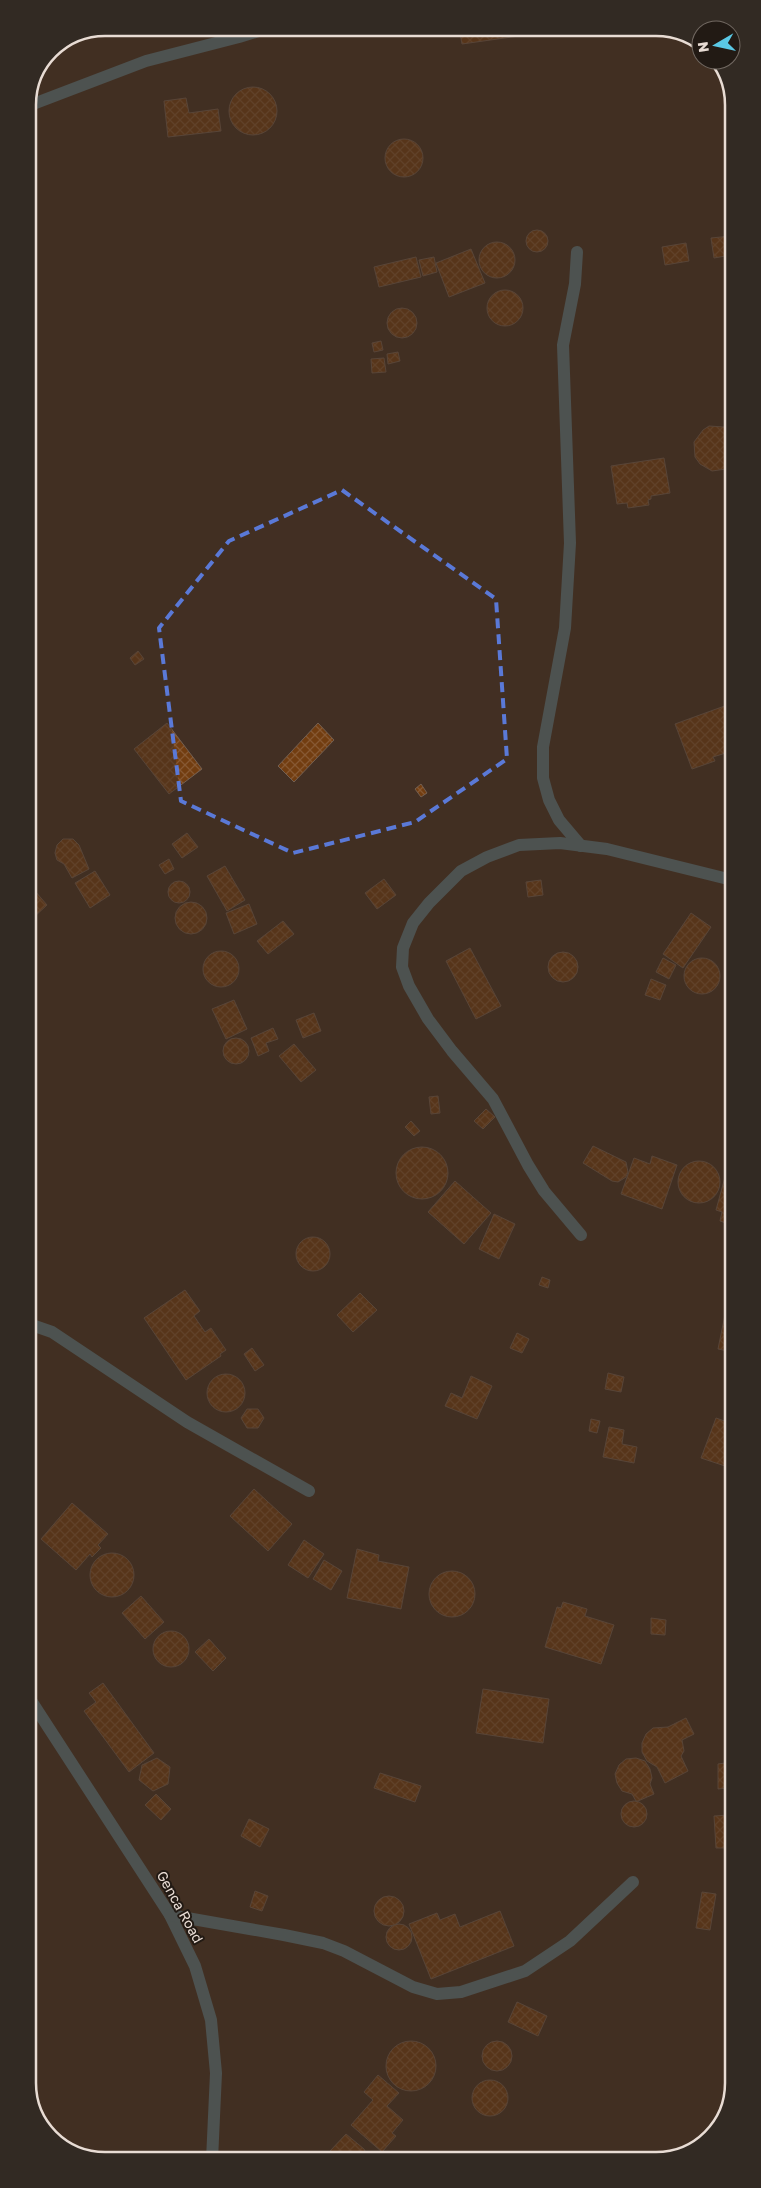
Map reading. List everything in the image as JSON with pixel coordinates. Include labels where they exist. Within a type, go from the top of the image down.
[{"type":"street","points":[[36,103],[146,61],[242,36]]},
{"type":"street","points":[[577,252],[575,284],[563,345],[570,544],[565,628],[543,747],[543,778],[549,800],[559,820],[581,846]]},
{"type":"street","points":[[581,1235],[544,1191],[528,1165],[494,1099],[452,1051],[428,1019],[409,986],[402,967],[403,948],[413,923],[429,903],[461,871],[487,857],[519,845],[560,843],[606,849],[725,878]]},
{"type":"street","points":[[36,1326],[52,1332],[187,1422],[309,1491]]},
{"type":"street","name":"Genca Road","points":[[36,1708],[170,1915],[195,1966],[211,2020],[216,2073],[212,2152]]},
{"type":"street","points":[[170,1915],[284,1934],[323,1943],[344,1951],[412,1987],[438,1994],[461,1992],[525,1971],[570,1941],[633,1882]]},
{"type":"highlighted area","points":[[342,490],[496,599],[507,759],[415,822],[293,853],[181,801],[159,628],[229,541]]},
{"type":"building","points":[[460,36],[519,36],[462,44]]},
{"type":"building","points":[[253,87],[262,89],[270,94],[275,102],[277,111],[275,120],[270,128],[262,133],[253,135],[244,133],[236,128],[231,120],[229,111],[231,102],[236,94],[244,89]]},
{"type":"building","points":[[186,98],[189,113],[218,109],[221,131],[168,137],[164,101]]},
{"type":"building","points":[[404,139],[417,145],[423,158],[417,171],[404,177],[391,171],[385,158],[391,145]]},
{"type":"building","points":[[537,230],[545,233],[548,241],[545,249],[537,252],[529,249],[526,241],[529,233]]},
{"type":"building","points":[[725,237],[725,256],[714,258],[711,238]]},
{"type":"building","points":[[497,242],[504,243],[510,247],[514,253],[514,267],[510,273],[504,277],[497,278],[490,277],[484,273],[480,267],[479,260],[480,253],[484,247],[490,243]]},
{"type":"building","points":[[686,243],[689,261],[665,265],[662,247]]},
{"type":"building","points":[[471,249],[485,283],[449,297],[436,263]]},
{"type":"building","points":[[416,257],[421,277],[379,287],[374,267]]},
{"type":"building","points":[[434,257],[437,272],[423,276],[419,260]]},
{"type":"building","points":[[505,290],[512,291],[518,295],[522,301],[522,315],[518,321],[512,325],[505,326],[498,325],[492,321],[488,315],[487,308],[488,301],[492,295],[498,291]]},
{"type":"building","points":[[402,308],[413,312],[417,323],[413,334],[402,338],[391,334],[387,323],[391,312]]},
{"type":"building","points":[[381,341],[383,350],[374,352],[372,343]]},
{"type":"building","points":[[398,352],[400,361],[388,364],[387,354]]},
{"type":"building","points":[[384,358],[386,372],[372,373],[371,359]]},
{"type":"building","points":[[709,426],[725,428],[725,469],[712,471],[700,464],[695,457],[694,442],[703,430]]},
{"type":"building","points":[[664,458],[670,493],[651,496],[651,499],[648,500],[649,505],[628,508],[627,503],[617,504],[611,466]]},
{"type":"building","points":[[138,651],[144,659],[135,665],[130,658]]},
{"type":"building","points":[[725,706],[725,753],[713,757],[715,761],[692,769],[675,724]]},
{"type":"building","points":[[167,723],[202,769],[169,794],[134,749]]},
{"type":"building","points":[[318,723],[334,740],[294,782],[278,766]]},
{"type":"building","points":[[421,784],[427,793],[421,797],[415,789]]},
{"type":"building","points":[[187,833],[198,847],[182,858],[172,844]]},
{"type":"building","points":[[63,839],[73,839],[79,845],[89,869],[72,878],[64,864],[57,860],[55,853],[57,845]]},
{"type":"building","points":[[169,859],[174,869],[165,874],[159,865]]},
{"type":"building","points":[[225,866],[245,900],[227,911],[207,876]]},
{"type":"building","points":[[95,871],[110,895],[90,908],[75,883]]},
{"type":"building","points":[[384,879],[396,895],[377,909],[365,893]]},
{"type":"building","points":[[541,880],[543,895],[528,897],[526,882]]},
{"type":"building","points":[[179,881],[187,884],[190,892],[187,900],[179,903],[171,900],[168,892],[171,884]]},
{"type":"building","points":[[36,892],[47,905],[36,915]]},
{"type":"building","points":[[191,902],[197,903],[202,907],[206,912],[206,924],[202,929],[197,933],[191,934],[185,933],[180,929],[176,924],[175,918],[176,912],[180,907],[185,903]]},
{"type":"building","points":[[249,904],[257,924],[234,934],[226,913]]},
{"type":"building","points":[[691,913],[711,927],[683,968],[663,954]]},
{"type":"building","points":[[283,921],[294,934],[268,954],[257,941]]},
{"type":"building","points":[[470,948],[501,1006],[476,1019],[446,961]]},
{"type":"building","points":[[221,951],[233,957],[239,969],[233,981],[221,987],[209,981],[203,969],[209,957]]},
{"type":"building","points":[[563,952],[569,953],[577,961],[577,973],[569,981],[563,982],[557,981],[549,973],[548,967],[549,961],[557,953]]},
{"type":"building","points":[[663,958],[676,965],[669,979],[656,972]]},
{"type":"building","points":[[702,958],[709,959],[715,963],[719,969],[719,983],[715,989],[709,993],[702,994],[695,993],[689,989],[685,983],[684,976],[685,969],[689,963],[695,959]]},
{"type":"building","points":[[651,979],[666,985],[660,1000],[645,995]]},
{"type":"building","points":[[234,1000],[247,1029],[226,1039],[212,1009]]},
{"type":"building","points":[[314,1013],[321,1031],[303,1038],[296,1020]]},
{"type":"building","points":[[273,1028],[278,1039],[266,1043],[269,1051],[258,1056],[251,1038]]},
{"type":"building","points":[[236,1038],[245,1042],[249,1051],[245,1060],[236,1064],[227,1060],[223,1051],[227,1042]]},
{"type":"building","points":[[294,1044],[316,1070],[301,1082],[279,1056]]},
{"type":"building","points":[[438,1096],[440,1113],[431,1114],[429,1097]]},
{"type":"building","points":[[486,1109],[495,1117],[483,1129],[474,1121]]},
{"type":"building","points":[[411,1121],[420,1131],[414,1136],[405,1127]]},
{"type":"building","points":[[593,1146],[626,1162],[628,1172],[626,1177],[618,1182],[612,1181],[583,1163]]},
{"type":"building","points":[[422,1147],[436,1151],[444,1159],[448,1173],[444,1187],[436,1195],[422,1199],[408,1195],[400,1187],[396,1173],[400,1159],[408,1151]]},
{"type":"building","points":[[652,1156],[677,1165],[662,1209],[621,1194],[634,1158],[650,1164]]},
{"type":"building","points":[[703,1161],[711,1164],[717,1170],[720,1182],[717,1194],[711,1200],[695,1203],[687,1200],[681,1194],[678,1178],[681,1170],[687,1164]]},
{"type":"building","points":[[725,1177],[725,1223],[720,1221],[722,1212],[716,1210]]},
{"type":"building","points":[[455,1181],[491,1213],[464,1244],[428,1212]]},
{"type":"building","points":[[494,1214],[515,1224],[499,1259],[479,1249]]},
{"type":"building","points":[[313,1237],[320,1238],[325,1242],[329,1247],[329,1261],[325,1266],[320,1270],[313,1271],[306,1270],[301,1266],[297,1261],[296,1254],[297,1247],[301,1242],[306,1238]]},
{"type":"building","points":[[542,1277],[550,1280],[548,1288],[539,1285]]},
{"type":"building","points":[[185,1290],[200,1311],[194,1316],[205,1332],[211,1328],[226,1350],[220,1354],[221,1356],[186,1380],[144,1318]]},
{"type":"building","points":[[360,1293],[377,1310],[353,1332],[337,1315]]},
{"type":"building","points":[[725,1315],[725,1350],[718,1349]]},
{"type":"building","points":[[517,1333],[529,1339],[522,1353],[510,1348]]},
{"type":"building","points":[[252,1348],[264,1365],[255,1371],[244,1354]]},
{"type":"building","points":[[608,1373],[624,1377],[621,1392],[605,1389]]},
{"type":"building","points":[[226,1374],[240,1379],[245,1393],[240,1407],[226,1412],[212,1407],[207,1393],[212,1379]]},
{"type":"building","points":[[471,1376],[492,1386],[477,1419],[445,1406],[451,1393],[462,1398]]},
{"type":"building","points":[[247,1409],[258,1409],[264,1418],[258,1428],[247,1428],[241,1418]]},
{"type":"building","points":[[716,1418],[725,1421],[725,1466],[701,1458]]},
{"type":"building","points":[[591,1419],[600,1421],[597,1433],[589,1431]]},
{"type":"building","points":[[609,1427],[624,1430],[622,1444],[637,1447],[634,1463],[603,1457]]},
{"type":"building","points":[[254,1489],[292,1524],[268,1551],[230,1516]]},
{"type":"building","points":[[72,1503],[108,1534],[98,1545],[101,1548],[92,1557],[90,1554],[76,1570],[41,1539]]},
{"type":"building","points":[[304,1540],[324,1554],[308,1578],[288,1565]]},
{"type":"building","points":[[357,1549],[379,1555],[378,1561],[409,1567],[401,1609],[347,1598]]},
{"type":"building","points":[[116,1553],[128,1559],[133,1566],[133,1584],[128,1591],[121,1596],[108,1597],[96,1591],[91,1584],[90,1571],[96,1559],[103,1554]]},
{"type":"building","points":[[324,1560],[342,1571],[331,1590],[313,1579]]},
{"type":"building","points":[[452,1571],[465,1575],[471,1581],[475,1594],[471,1607],[465,1613],[452,1617],[439,1613],[433,1607],[429,1594],[433,1581],[439,1575]]},
{"type":"building","points":[[141,1596],[164,1622],[145,1639],[122,1613]]},
{"type":"building","points":[[563,1602],[587,1609],[585,1616],[614,1625],[601,1664],[545,1647],[557,1607],[561,1608]]},
{"type":"building","points":[[651,1618],[666,1620],[665,1635],[651,1634]]},
{"type":"building","points":[[171,1631],[178,1632],[184,1636],[188,1642],[188,1656],[184,1662],[178,1666],[171,1667],[164,1666],[158,1662],[154,1656],[153,1649],[154,1642],[158,1636],[164,1632]]},
{"type":"building","points":[[209,1639],[226,1658],[213,1671],[195,1652]]},
{"type":"building","points":[[103,1683],[154,1753],[129,1772],[84,1711],[96,1702],[89,1693]]},
{"type":"building","points":[[483,1689],[549,1699],[543,1743],[476,1733]]},
{"type":"building","points":[[686,1718],[694,1734],[682,1740],[684,1751],[681,1756],[688,1771],[665,1783],[657,1767],[647,1761],[642,1752],[642,1743],[646,1734],[653,1728],[668,1727]]},
{"type":"building","points":[[157,1758],[170,1767],[168,1784],[153,1791],[139,1780],[142,1765]]},
{"type":"building","points":[[636,1758],[645,1761],[650,1769],[652,1778],[650,1784],[654,1794],[638,1801],[636,1801],[632,1794],[622,1791],[617,1783],[615,1774],[619,1765],[626,1759]]},
{"type":"building","points":[[725,1763],[725,1788],[718,1789],[718,1764]]},
{"type":"building","points":[[380,1773],[421,1786],[415,1802],[374,1788]]},
{"type":"building","points":[[156,1794],[171,1809],[161,1820],[145,1805]]},
{"type":"building","points":[[634,1801],[643,1805],[647,1814],[643,1823],[634,1827],[625,1823],[621,1814],[625,1805]]},
{"type":"building","points":[[725,1815],[725,1848],[716,1848],[714,1816]]},
{"type":"building","points":[[249,1819],[269,1829],[260,1847],[241,1836]]},
{"type":"building","points":[[255,1891],[268,1896],[262,1911],[250,1907]]},
{"type":"building","points":[[702,1892],[716,1894],[710,1930],[696,1928]]},
{"type":"building","points":[[389,1896],[399,1901],[404,1911],[399,1921],[389,1926],[379,1921],[374,1911],[379,1901]]},
{"type":"building","points":[[500,1911],[514,1946],[431,1979],[409,1924],[437,1913],[440,1920],[455,1914],[460,1927]]},
{"type":"building","points":[[399,1924],[408,1928],[412,1937],[408,1946],[399,1950],[390,1946],[386,1937],[390,1928]]},
{"type":"building","points":[[517,2002],[547,2016],[538,2036],[508,2022]]},
{"type":"building","points":[[416,2041],[429,2048],[435,2056],[435,2076],[429,2084],[421,2090],[406,2091],[393,2084],[387,2076],[386,2061],[393,2048],[401,2042]]},
{"type":"building","points":[[497,2041],[508,2045],[512,2056],[508,2067],[497,2071],[486,2067],[482,2056],[486,2045]]},
{"type":"building","points":[[378,2075],[399,2093],[387,2106],[403,2120],[392,2133],[396,2136],[382,2152],[351,2125],[373,2100],[364,2092]]},
{"type":"building","points":[[490,2080],[497,2081],[503,2085],[507,2091],[507,2105],[503,2111],[497,2115],[490,2116],[483,2115],[477,2111],[473,2105],[472,2098],[473,2091],[477,2085],[483,2081]]},
{"type":"building","points":[[346,2134],[366,2152],[331,2152],[330,2151]]}]
